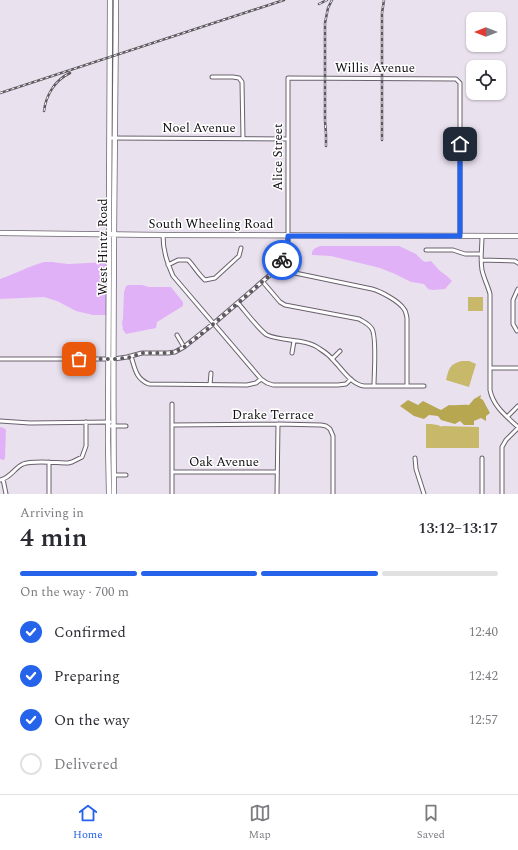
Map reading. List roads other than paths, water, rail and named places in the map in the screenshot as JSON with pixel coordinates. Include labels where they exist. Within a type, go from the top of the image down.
[{"type":"main road","name":"West Hintz Road","points":[[110,0],[113,138]]},
{"type":"main road","name":"West Hintz Road","points":[[109,494],[116,0]]},
{"type":"main road","name":"South Wheeling Road","points":[[0,233],[288,236],[518,236]]},
{"type":"main road","name":"West Hintz Road","points":[[111,424],[114,494]]},
{"type":"street","points":[[212,77],[239,78],[242,82],[243,139]]},
{"type":"street","name":"Willis Avenue","points":[[288,78],[456,79],[460,83],[460,236]]},
{"type":"street","name":"Alice Street","points":[[0,359],[111,359],[142,353],[175,352],[214,324],[263,282],[279,264],[285,255],[288,246],[288,78]]},
{"type":"street","name":"Noel Avenue","points":[[113,138],[288,139]]},
{"type":"street","points":[[164,235],[163,244],[165,257],[173,276],[261,379],[273,386],[338,385],[346,384],[351,379]]},
{"type":"street","points":[[482,236],[481,260],[484,277],[490,294],[491,396],[497,406],[518,427],[506,440],[502,447],[502,494]]},
{"type":"street","points":[[168,265],[178,260],[188,260],[200,276],[205,280],[215,278],[239,256],[241,248]]},
{"type":"street","points":[[426,250],[453,250],[465,254],[481,254]]},
{"type":"street","points":[[481,260],[515,261],[518,263]]},
{"type":"street","points":[[279,264],[295,273],[372,288],[402,306],[407,318],[407,386]]},
{"type":"street","points":[[263,282],[280,302],[285,305],[359,319],[369,325],[373,331],[375,340],[374,386]]},
{"type":"street","points":[[517,331],[512,324],[513,300],[518,289]]},
{"type":"street","points":[[238,303],[266,334],[314,344],[358,384],[374,386],[424,386]]},
{"type":"street","points":[[177,335],[184,347]]},
{"type":"street","points":[[292,353],[294,341]]},
{"type":"street","points":[[332,359],[340,351]]},
{"type":"street","points":[[131,356],[138,376],[142,381],[149,384],[247,385],[256,383],[261,379]]},
{"type":"street","points":[[490,368],[518,368]]},
{"type":"street","points":[[210,385],[211,373]]},
{"type":"street","points":[[172,404],[172,494]]},
{"type":"street","points":[[507,417],[518,406]]},
{"type":"street","points":[[0,421],[30,423],[86,422],[126,426]]},
{"type":"street","points":[[6,494],[1,480],[10,476],[25,464],[72,462],[82,457],[86,446],[86,422]]},
{"type":"street","points":[[277,494],[278,424]]},
{"type":"street","name":"Drake Terrace","points":[[172,425],[323,425],[330,429],[333,436],[333,494]]},
{"type":"street","points":[[415,458],[416,469],[424,494]]},
{"type":"street","points":[[482,458],[482,494]]},
{"type":"street","points":[[49,462],[49,494]]},
{"type":"street","name":"Oak Avenue","points":[[172,472],[277,472]]},
{"type":"street","points":[[114,475],[126,475]]},
{"type":"railway","points":[[0,93],[284,0]]},
{"type":"railway","points":[[319,4],[327,0]]},
{"type":"railway","points":[[326,146],[325,23],[328,8],[332,0]]},
{"type":"railway","points":[[382,140],[382,13],[384,0]]},
{"type":"railway","points":[[44,111],[47,99],[52,89],[60,80],[70,73]]}]
